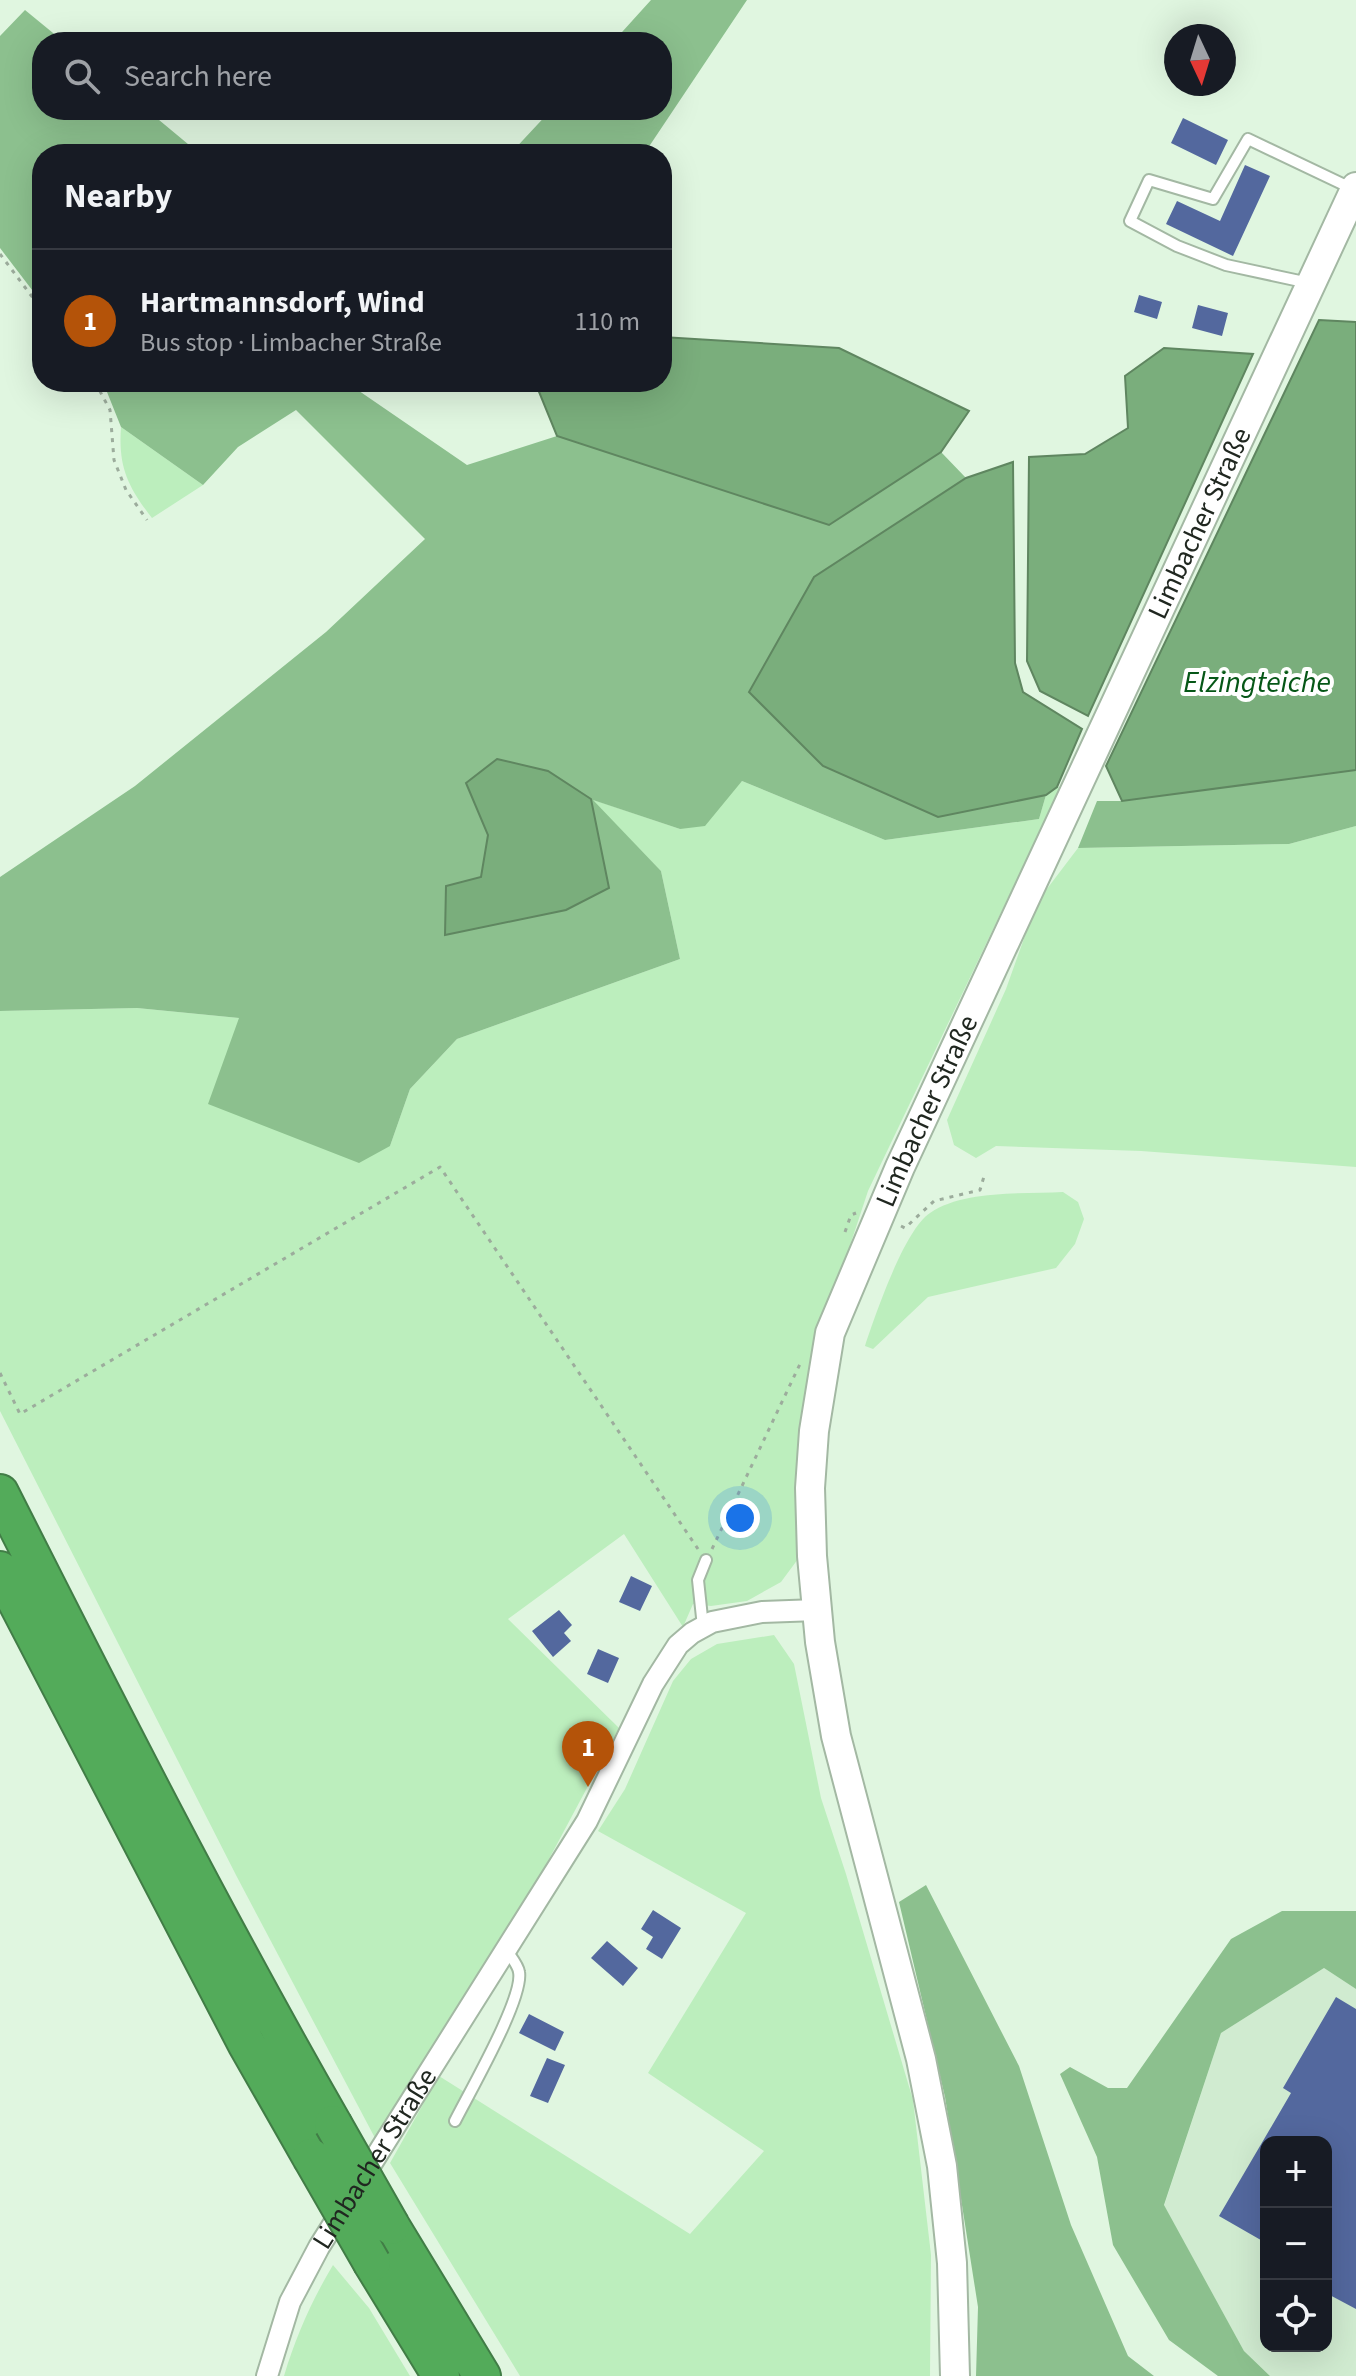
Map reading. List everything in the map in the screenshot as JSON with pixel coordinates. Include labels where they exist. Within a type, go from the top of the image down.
[{"type":"highway","points":[[0,1493],[82,1657],[267,2008],[391,2226],[482,2376]]},
{"type":"highway","points":[[0,1570],[239,2029],[372,2263],[441,2376]]},
{"type":"main road","name":"Limbacher Straße","points":[[817,1610],[810,1488],[814,1431],[830,1333],[879,1218],[1069,801],[1356,188]]},
{"type":"main road","points":[[817,1610],[836,1736],[921,2059],[942,2166],[952,2263],[955,2376]]},
{"type":"street","name":"Limbacher Straße","points":[[267,2376],[290,2302],[319,2247],[587,1821],[653,1684],[678,1645],[712,1622],[762,1612],[817,1610]]},
{"type":"lane","points":[[1312,284],[1226,265],[1177,246],[1130,221],[1149,180],[1213,199],[1248,139],[1356,188]]},
{"type":"lane","points":[[703,1627],[698,1580],[706,1560]]},
{"type":"lane","name":"Limbacher Straße","points":[[455,2121],[520,1983],[519,1969],[507,1951]]},
{"type":"path","points":[[0,254],[32,297]]},
{"type":"path","points":[[100,392],[110,410],[114,460],[126,490],[147,520]]},
{"type":"path","points":[[0,1373],[20,1414],[440,1167],[706,1560]]},
{"type":"path","points":[[842,1242],[851,1215],[861,1212],[905,1228],[934,1201],[980,1190],[985,1173]]},
{"type":"path","points":[[706,1560],[801,1364]]},
{"type":"shaded area","points":[[651,0],[747,0],[672,112],[672,32],[622,32]]},
{"type":"shaded area","points":[[25,10],[52,32],[32,32],[32,120],[159,120],[188,144],[32,144],[32,290],[0,248],[0,36]]},
{"type":"shaded area","points":[[542,120],[667,120],[651,144],[519,144]]},
{"type":"shaded area","points":[[107,392],[361,392],[467,465],[557,436],[828,524],[941,452],[966,478],[814,577],[938,817],[1046,795],[1039,819],[885,840],[742,781],[705,826],[680,829],[593,800],[661,871],[680,959],[457,1039],[410,1089],[390,1146],[359,1163],[208,1104],[239,1018],[137,1008],[0,1011],[0,877],[135,786],[326,632],[425,539],[296,410],[238,447],[203,485],[121,427]],"holes":[[[466,783],[566,910],[446,886],[481,878],[488,835]]]},
{"type":"shaded area","points":[[121,427],[203,485],[152,518],[126,476],[121,454]]},
{"type":"shaded area","points":[[1356,770],[1356,826],[1289,844],[1078,848],[1097,801],[1122,801]]},
{"type":"shaded area","points":[[742,781],[885,840],[1039,819],[1046,795],[1061,787],[868,1191],[821,1333],[800,1420],[798,1559],[781,1582],[747,1601],[711,1606],[693,1604],[683,1627],[624,1534],[508,1619],[619,1728],[541,1874],[375,2138],[237,1877],[0,1411],[0,1011],[137,1008],[239,1018],[390,1146],[410,1089],[457,1039],[680,959],[661,871],[591,799],[680,829]]},
{"type":"shaded area","points":[[1356,826],[1356,1167],[1141,1151],[996,1146],[976,1158],[954,1145],[947,1120],[1006,989],[1037,902],[1078,848],[1289,844]]},
{"type":"shaded area","points":[[1063,1192],[1078,1202],[1084,1219],[1075,1244],[1056,1268],[928,1297],[873,1349],[865,1346],[901,1255],[920,1222],[930,1213],[959,1200],[976,1197]]},
{"type":"shaded area","points":[[774,1635],[794,1664],[821,1798],[913,2100],[931,2255],[930,2376],[520,2376],[390,2163],[439,2076],[690,2234],[764,2151],[648,2073],[746,1913],[598,1831],[625,1789],[673,1681],[691,1659],[717,1644]]},
{"type":"shaded area","points":[[926,1885],[1019,2066],[1071,2225],[1128,2356],[1154,2376],[976,2376],[978,2307],[945,2097],[899,1902]]},
{"type":"shaded area","points":[[1282,1911],[1356,1911],[1356,1989],[1324,1968],[1221,2033],[1164,2205],[1244,2351],[1270,2376],[1218,2376],[1169,2340],[1113,2245],[1097,2157],[1060,2074],[1070,2067],[1108,2088],[1127,2088],[1231,1939]]},
{"type":"shaded area","points":[[1324,1968],[1356,1989],[1356,2376],[1270,2376],[1244,2351],[1164,2206],[1221,2033]]},
{"type":"shaded area","points":[[333,2265],[369,2308],[410,2376],[284,2376],[305,2319]]},
{"type":"water","name":"Elzingteiche","points":[[1319,320],[1356,322],[1356,770],[1122,801],[1106,766]]},
{"type":"water","points":[[672,338],[839,348],[969,411],[941,452],[829,525],[557,436],[539,392],[672,392]]},
{"type":"water","name":"Elzingteiche","points":[[1164,348],[1253,354],[1088,716],[1040,691],[1027,661],[1029,457],[1085,454],[1128,428],[1125,376]]},
{"type":"water","points":[[1013,462],[1015,663],[1023,692],[1082,729],[1057,787],[1046,795],[938,817],[823,766],[749,692],[814,577],[966,478]]},
{"type":"water","points":[[497,759],[548,771],[591,799],[609,888],[566,910],[445,935],[446,886],[481,877],[488,835],[466,783]]},
{"type":"building","points":[[1183,118],[1228,140],[1216,165],[1171,143]]},
{"type":"building","points":[[1245,165],[1270,176],[1233,256],[1166,224],[1177,201],[1220,221]]},
{"type":"building","points":[[1139,295],[1162,302],[1157,319],[1134,312]]},
{"type":"building","points":[[1198,305],[1228,313],[1222,336],[1192,328]]},
{"type":"building","points":[[631,1576],[652,1586],[640,1611],[619,1602]]},
{"type":"building","points":[[559,1610],[572,1625],[564,1633],[571,1641],[553,1657],[532,1631]]},
{"type":"building","points":[[598,1649],[619,1658],[608,1683],[587,1674]]},
{"type":"building","points":[[653,1910],[681,1928],[662,1959],[646,1949],[653,1937],[641,1929]]},
{"type":"building","points":[[607,1941],[638,1968],[623,1986],[591,1958]]},
{"type":"building","points":[[1336,1997],[1356,2009],[1356,2309],[1332,2296],[1332,2136],[1266,2136],[1291,2093],[1283,2088]]},
{"type":"building","points":[[529,2014],[564,2032],[555,2051],[519,2033]]},
{"type":"building","points":[[547,2058],[565,2065],[548,2103],[530,2096]]},
{"type":"building","points":[[1260,2146],[1260,2240],[1219,2216]]},
{"type":"place","name":"Hartmannsdorf, Wind","points":[[588,1787]]}]
